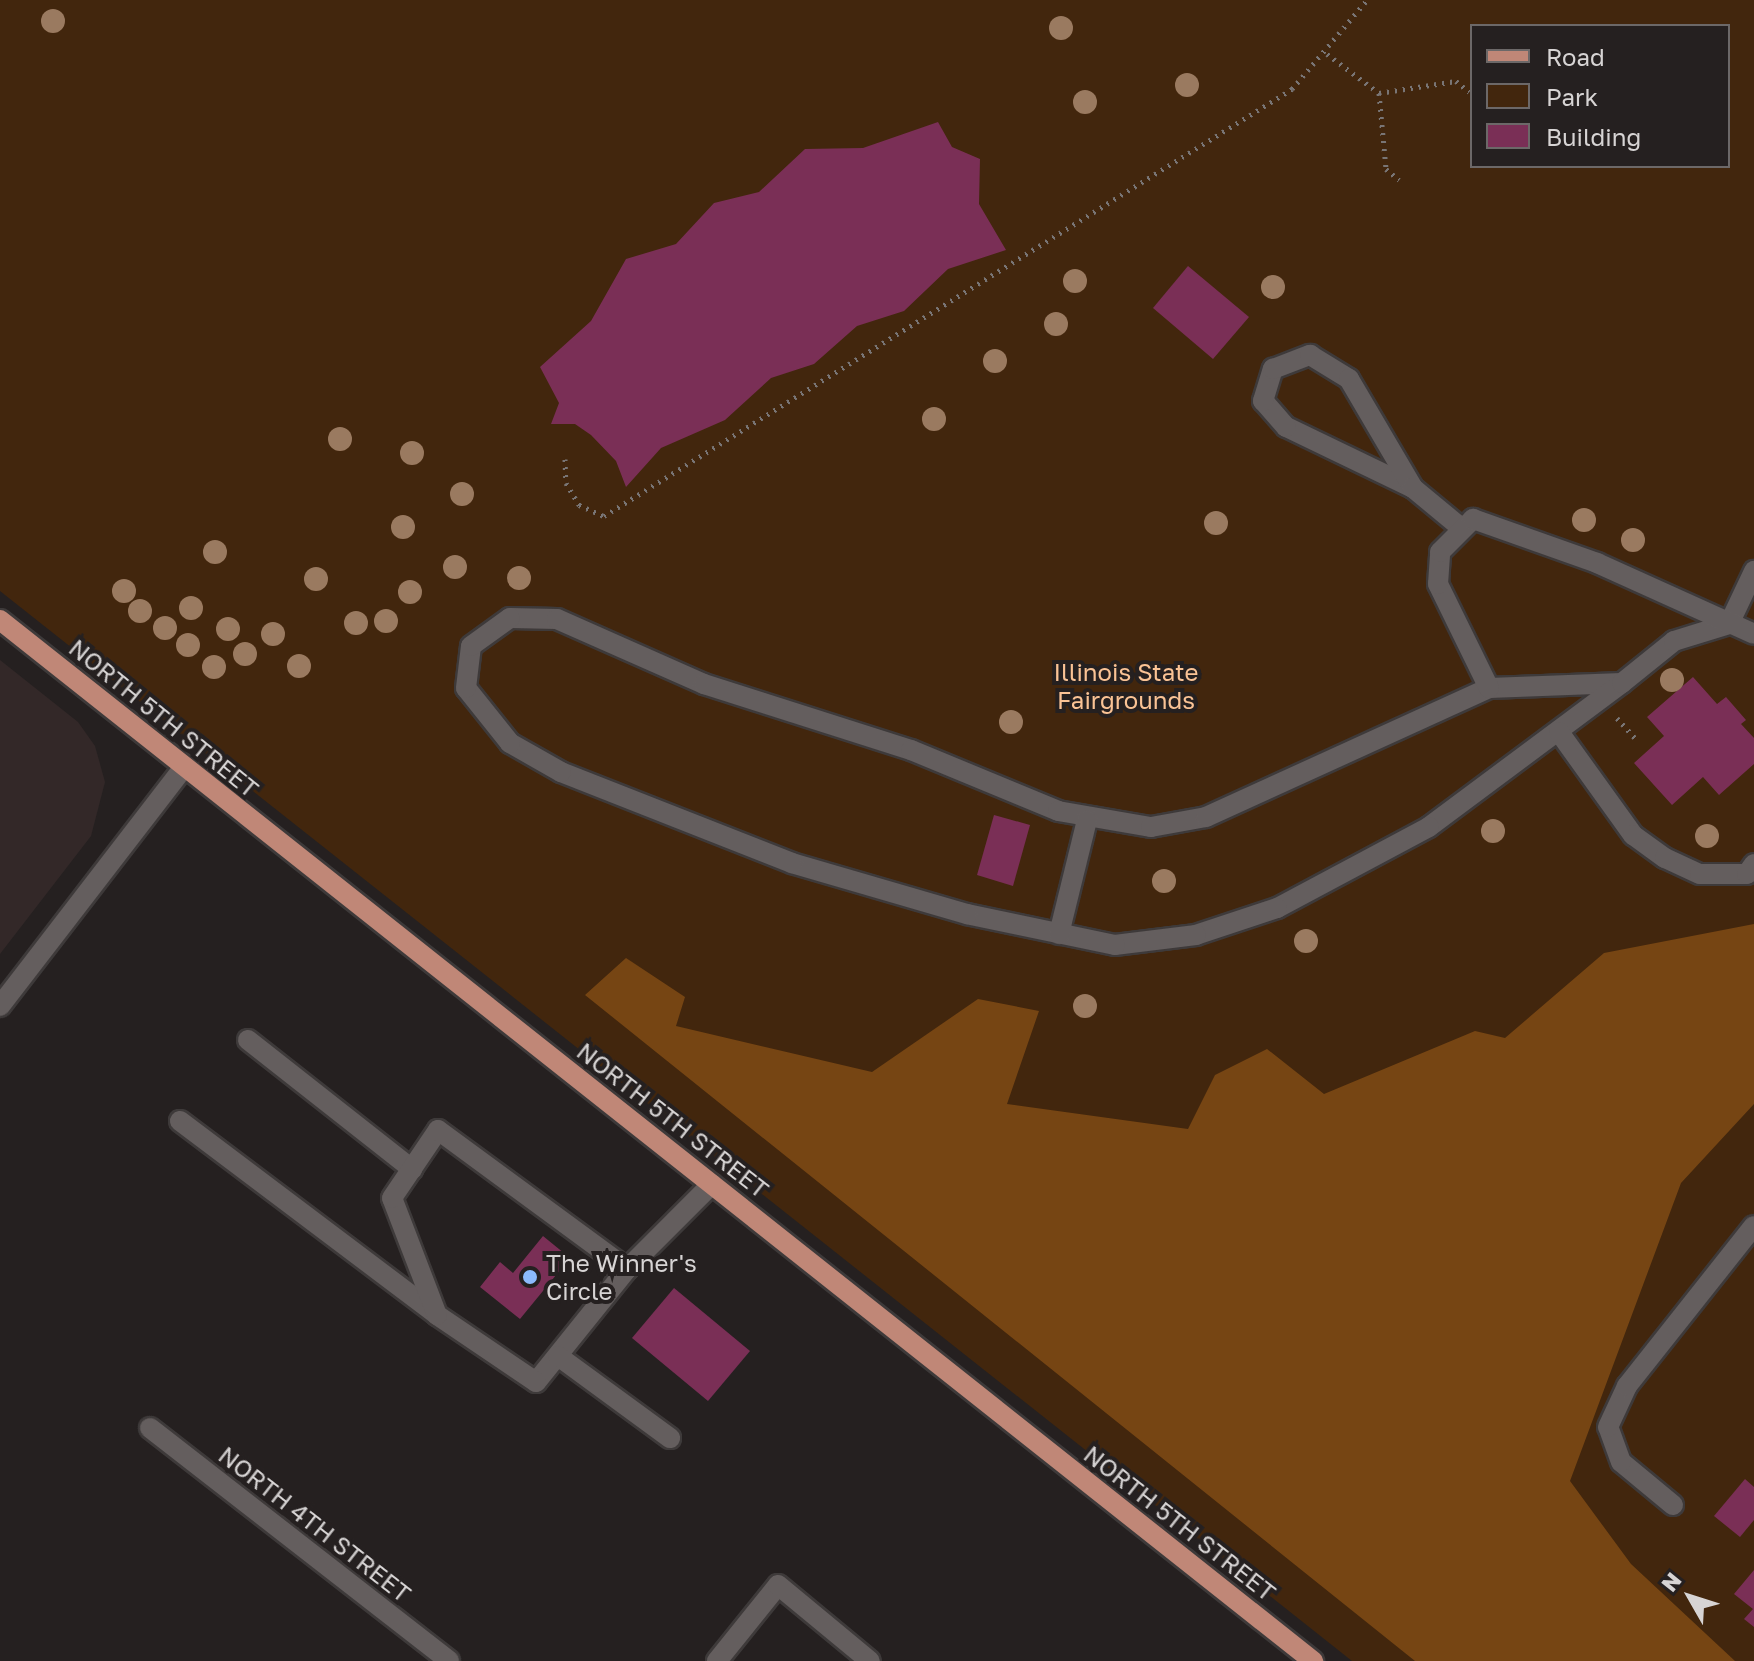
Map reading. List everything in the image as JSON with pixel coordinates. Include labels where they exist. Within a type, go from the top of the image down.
[{"type":"main road","name":"NORTH 5TH STREET","points":[[0,620],[1313,1661]]},
{"type":"street","points":[[1413,488],[1349,379],[1310,355],[1273,369],[1263,401],[1286,427],[1413,488],[1459,526]]},
{"type":"street","points":[[1489,688],[1438,584],[1440,552],[1459,526],[1473,519],[1514,532],[1754,634]]},
{"type":"street","points":[[1622,683],[1489,688],[1206,817],[1151,827],[1087,820],[911,750],[704,684],[557,619],[510,618],[486,629],[464,668],[483,717],[510,743],[637,806],[852,881],[1059,934],[1115,945],[1156,944],[1277,908],[1429,827],[1559,732],[1622,683],[1674,641],[1729,624],[1754,571]]},
{"type":"street","points":[[1559,732],[1633,835],[1665,858],[1700,874],[1747,874],[1754,864]]},
{"type":"street","points":[[0,1006],[184,767]]},
{"type":"street","points":[[1059,934],[1087,820]]},
{"type":"street","points":[[248,1040],[412,1169]]},
{"type":"street","points":[[180,1121],[437,1315],[536,1382],[627,1269],[712,1184]]},
{"type":"street","points":[[437,1315],[392,1198],[438,1130],[627,1269]]},
{"type":"street","points":[[1673,1505],[1621,1462],[1608,1427],[1627,1386],[1754,1226]]},
{"type":"street","points":[[558,1356],[670,1438]]},
{"type":"street","name":"NORTH 4TH STREET","points":[[150,1428],[449,1661]]},
{"type":"street","points":[[717,1661],[778,1585],[870,1661]]},
{"type":"path","points":[[565,459],[566,483],[579,505],[604,516],[1269,105],[1327,54],[1367,0]]},
{"type":"path","points":[[1327,54],[1379,93],[1456,81],[1469,92]]},
{"type":"path","points":[[1379,93],[1386,169],[1399,180]]},
{"type":"shaded area","points":[[0,660],[78,722],[95,746],[105,782],[91,836],[0,954]]},
{"type":"shaded area","points":[[1754,924],[1754,1104],[1681,1183],[1570,1481],[1631,1564],[1735,1661],[1415,1661],[585,995],[626,958],[685,997],[676,1026],[872,1072],[978,999],[1039,1011],[1007,1104],[1188,1129],[1215,1075],[1267,1049],[1324,1094],[1475,1031],[1505,1038],[1604,953]]},
{"type":"green space","name":"Illinois State Fairgrounds","points":[[0,0],[1754,0],[1754,1661],[1352,1661],[0,591]]},
{"type":"building","points":[[938,122],[952,147],[980,159],[979,204],[1006,250],[948,269],[904,311],[857,326],[814,364],[771,378],[725,420],[661,448],[626,487],[616,461],[591,435],[575,424],[551,424],[559,403],[540,367],[591,321],[626,259],[676,244],[714,203],[759,192],[805,149],[863,148]]},
{"type":"building","points":[[1188,266],[1249,317],[1213,359],[1153,308]]},
{"type":"building","points":[[1693,677],[1717,704],[1726,697],[1746,720],[1741,724],[1754,738],[1754,764],[1719,795],[1703,777],[1672,805],[1634,763],[1664,736],[1647,717]]},
{"type":"building","points":[[994,815],[1030,825],[1013,886],[977,875]]},
{"type":"building","points":[[543,1236],[570,1258],[520,1319],[480,1287],[500,1262],[513,1273]]},
{"type":"building","points":[[674,1288],[750,1351],[708,1401],[632,1338]]},
{"type":"building","points":[[1745,1479],[1754,1487],[1754,1520],[1740,1537],[1714,1516]]},
{"type":"building","points":[[1754,1570],[1754,1627],[1744,1619],[1753,1609],[1734,1594]]},
{"type":"place","name":"The Winner's Circle","points":[[530,1277]]}]
